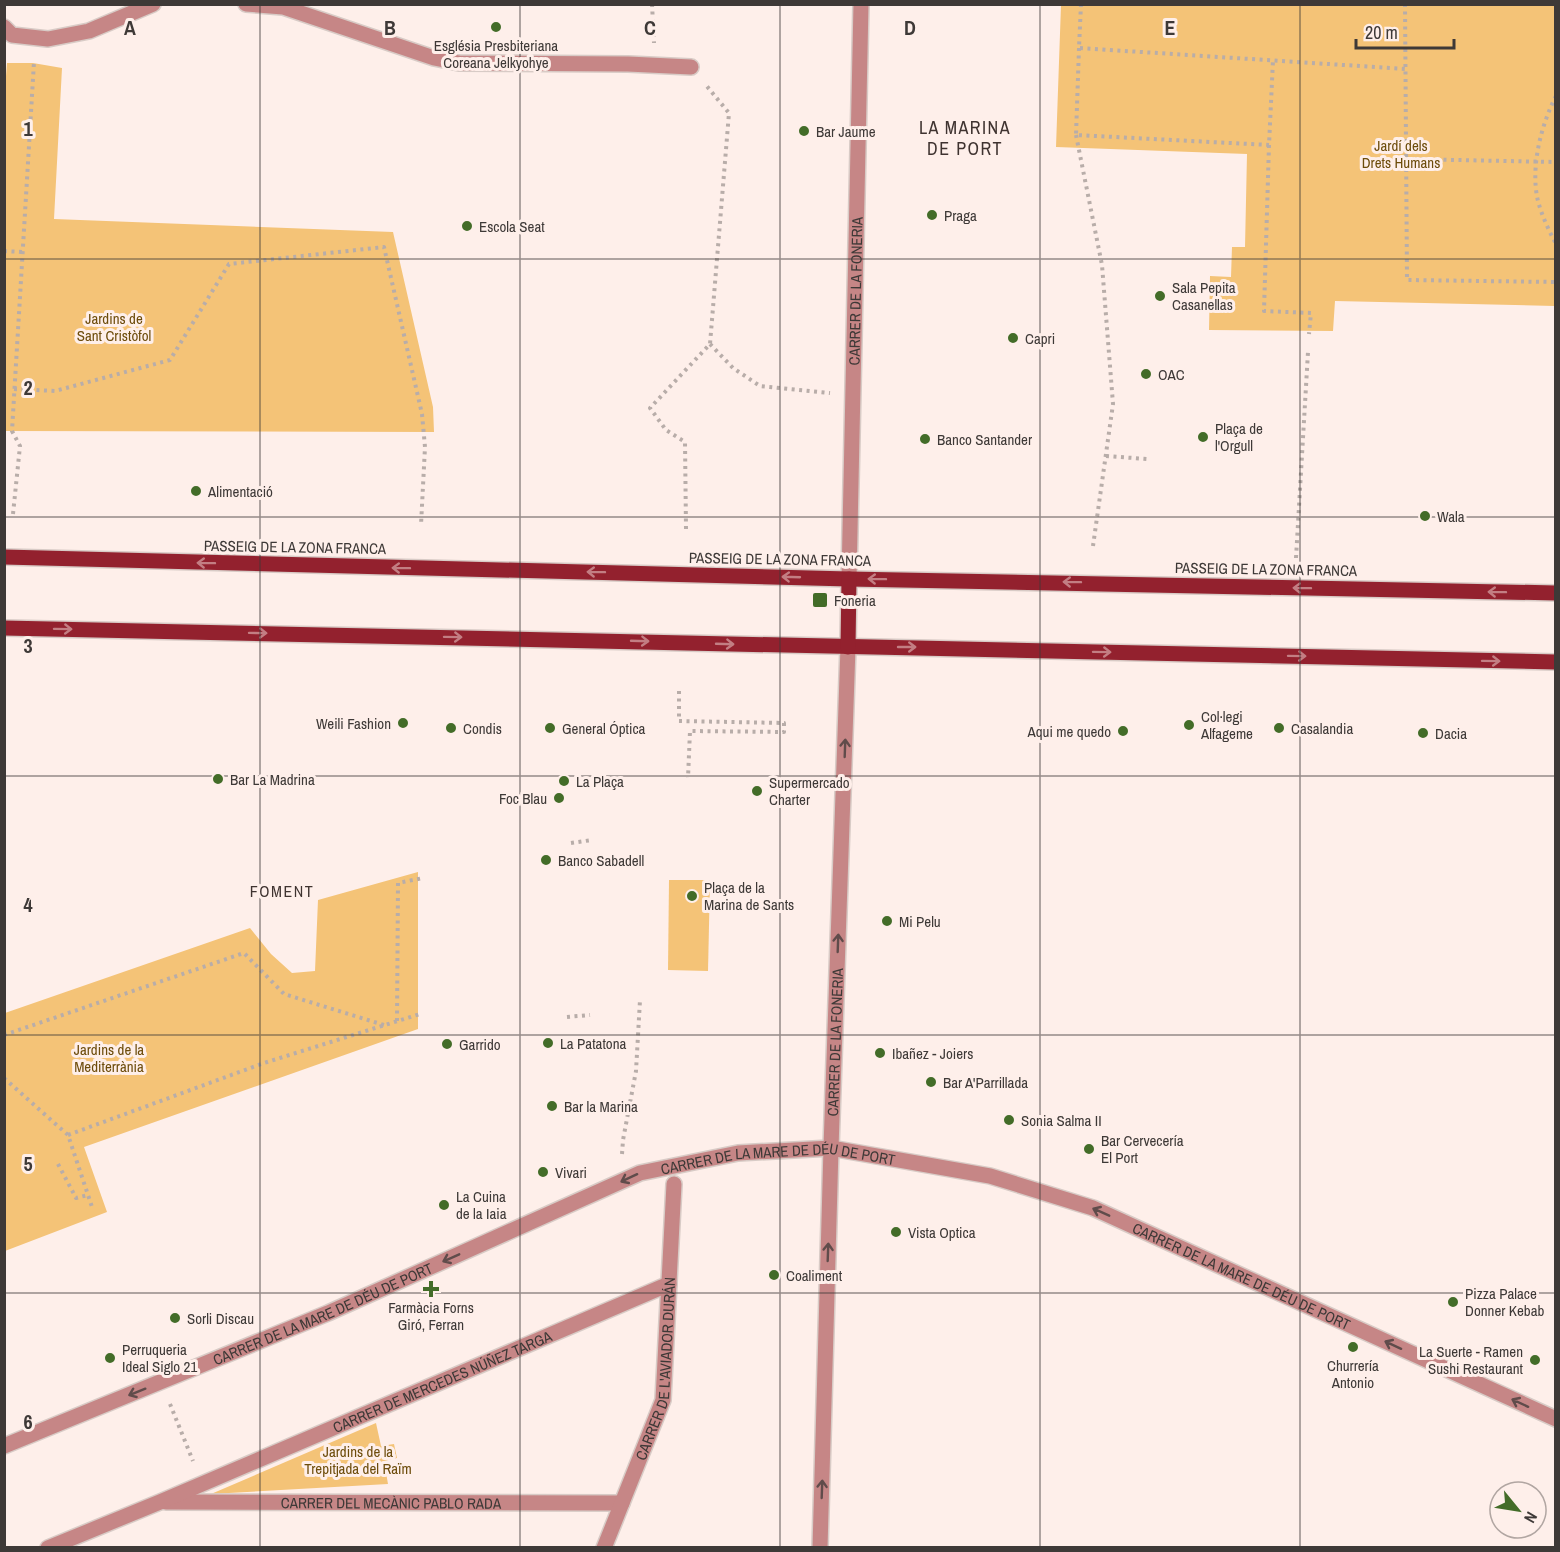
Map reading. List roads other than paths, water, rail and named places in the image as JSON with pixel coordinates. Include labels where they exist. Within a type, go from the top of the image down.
[{"type":"main road","name":"PASSEIG DE LA ZONA FRANCA","points":[[4,557],[849,579],[1556,593]]},
{"type":"main road","points":[[848,647],[849,579]]},
{"type":"main road","points":[[4,628],[1556,662]]},
{"type":"street","points":[[4,27],[12,35],[48,39],[88,31],[153,4]]},
{"type":"street","points":[[246,4],[283,7],[434,58],[459,63],[692,67]]},
{"type":"street","name":"CARRER DE LA FONERIA","points":[[849,579],[861,4]]},
{"type":"street","name":"CARRER DE LA FONERIA","points":[[820,1548],[848,647]]},
{"type":"street","name":"CARRER DE LA MARE DE DÉU DE PORT","points":[[4,1446],[327,1313],[640,1173],[738,1153],[831,1148],[990,1176],[1092,1208],[1556,1419]]},
{"type":"street","name":"CARRER DE L'AVIADOR DURÁN","points":[[604,1548],[663,1400],[674,1184]]},
{"type":"street","name":"CARRER DE MERCEDES NÚÑEZ TARGA","points":[[48,1548],[669,1284]]},
{"type":"street","name":"CARRER DEL MECÀNIC PABLO RADA","points":[[159,1502],[622,1503]]},
{"type":"place","name":"Església Presbiteriana Coreana Jelkyohye","points":[[496,27]]},
{"type":"place","name":"Bar Jaume","points":[[804,131]]},
{"type":"place","name":"Praga","points":[[932,215]]},
{"type":"place","name":"Escola Seat","points":[[467,226]]},
{"type":"place","name":"Sala Pepita Casanellas","points":[[1160,296]]},
{"type":"place","name":"Capri","points":[[1013,338]]},
{"type":"place","name":"OAC","points":[[1146,374]]},
{"type":"place","name":"Plaça de l'Orgull","points":[[1203,437]]},
{"type":"place","name":"Banco Santander","points":[[925,439]]},
{"type":"place","name":"Alimentació","points":[[196,491]]},
{"type":"place","name":"Wala","points":[[1425,516]]},
{"type":"place","name":"Foneria","points":[[820,600]]},
{"type":"place","name":"Weili Fashion","points":[[403,723]]},
{"type":"place","name":"Col·legi Alfageme","points":[[1189,725]]},
{"type":"place","name":"Condis","points":[[451,728]]},
{"type":"place","name":"General Óptica","points":[[550,728]]},
{"type":"place","name":"Casalandia","points":[[1279,728]]},
{"type":"place","name":"Aqui me quedo","points":[[1123,731]]},
{"type":"place","name":"Dacia","points":[[1423,733]]},
{"type":"place","name":"Bar La Madrina","points":[[218,779]]},
{"type":"place","name":"La Plaça","points":[[564,781]]},
{"type":"place","name":"Supermercado Charter","points":[[757,791]]},
{"type":"place","name":"Foc Blau","points":[[559,798]]},
{"type":"place","name":"Banco Sabadell","points":[[546,860]]},
{"type":"place","name":"Plaça de la Marina de Sants","points":[[692,896]]},
{"type":"place","name":"Mi Pelu","points":[[887,921]]},
{"type":"place","name":"La Patatona","points":[[548,1043]]},
{"type":"place","name":"Garrido","points":[[447,1044]]},
{"type":"place","name":"Ibañez - Joiers","points":[[880,1053]]},
{"type":"place","name":"Bar A'Parrillada","points":[[931,1082]]},
{"type":"place","name":"Bar la Marina","points":[[552,1106]]},
{"type":"place","name":"Sonia Salma II","points":[[1009,1120]]},
{"type":"place","name":"Bar Cervecería El Port","points":[[1089,1149]]},
{"type":"place","name":"Vivari","points":[[543,1172]]},
{"type":"place","name":"La Cuina de la Iaia","points":[[444,1205]]},
{"type":"place","name":"Vista Optica","points":[[896,1232]]},
{"type":"place","name":"Coaliment","points":[[774,1275]]},
{"type":"place","name":"Farmàcia Forns Giró, Ferran","points":[[431,1289]]},
{"type":"place","name":"Pizza Palace Donner Kebab","points":[[1453,1302]]},
{"type":"place","name":"Sorli Discau","points":[[175,1318]]},
{"type":"place","name":"Churrería Antonio","points":[[1353,1347]]},
{"type":"place","name":"Perruqueria Ideal Siglo 21","points":[[110,1358]]},
{"type":"place","name":"La Suerte - Ramen Sushi Restaurant","points":[[1535,1360]]},
{"type":"district","name":"LA MARINA DE PORT","points":[[965,137]]},
{"type":"district","name":"FOMENT","points":[[282,891]]},
{"type":"park label","name":"Jardí dels Drets Humans","points":[[1401,154]]},
{"type":"park label","name":"Jardins de Sant Cristòfol","points":[[114,326]]},
{"type":"park label","name":"Jardins de la Mediterrània","points":[[109,1058]]},
{"type":"park label","name":"Jardins de la Trepitjada del Raïm","points":[[358,1460]]}]
